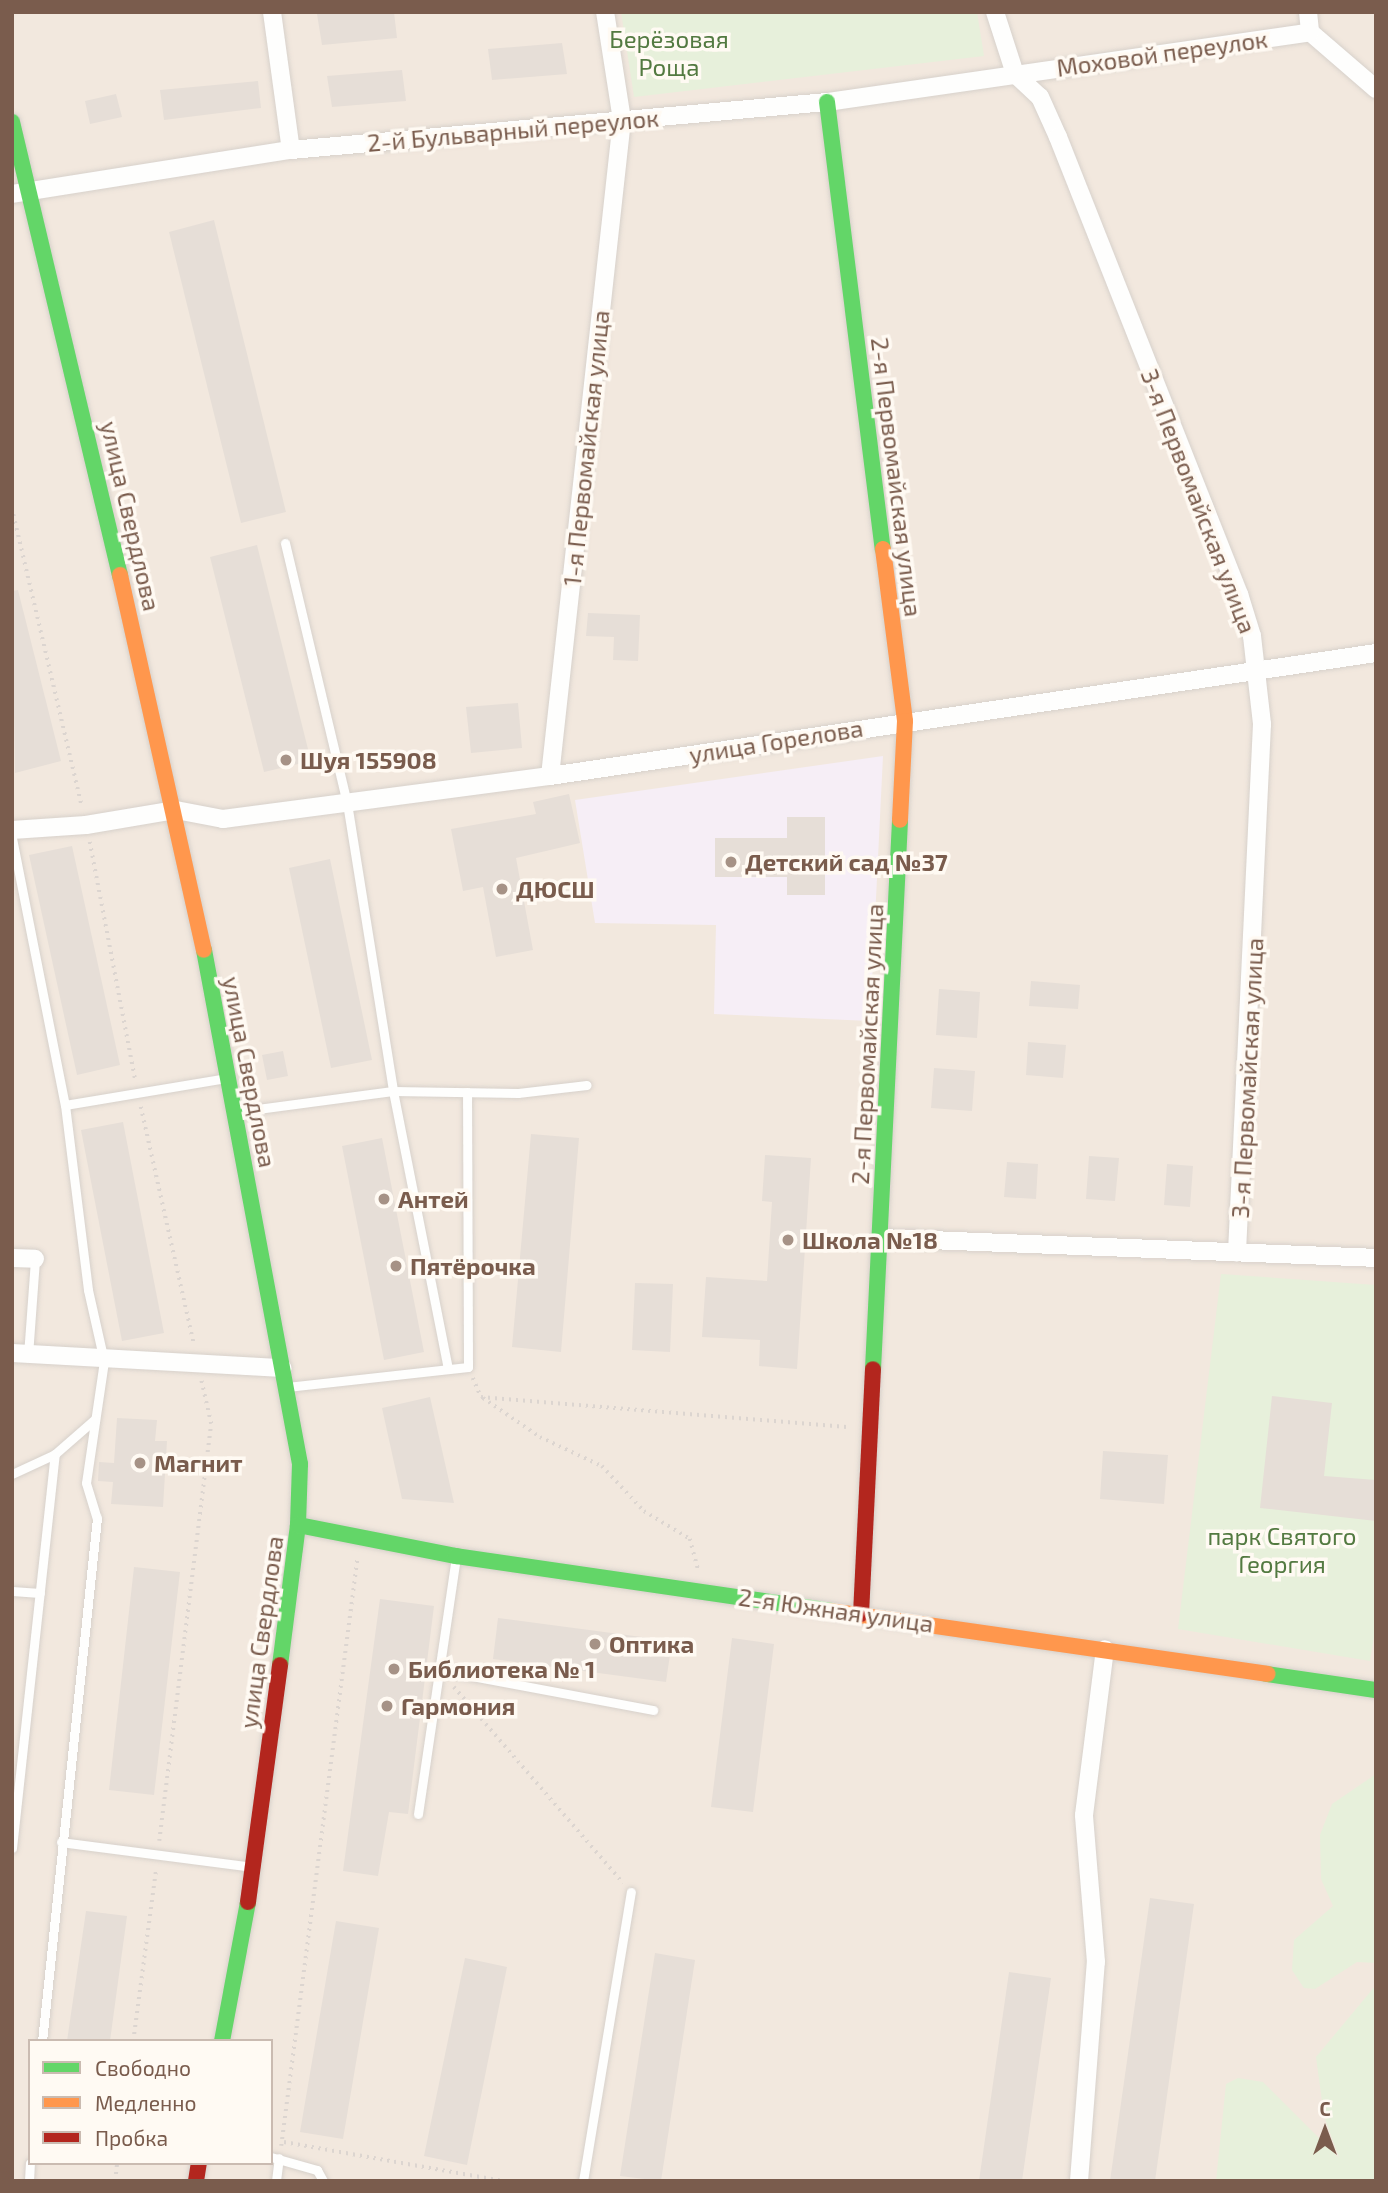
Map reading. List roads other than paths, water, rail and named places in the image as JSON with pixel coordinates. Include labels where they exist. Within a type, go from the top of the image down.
[{"type":"street","points":[[272,12],[291,150]]},
{"type":"street","name":"1-я Первомайская улица","points":[[550,776],[622,120],[606,12]]},
{"type":"street","points":[[995,12],[1015,74]]},
{"type":"street","points":[[1308,12],[1310,32],[1376,89]]},
{"type":"street","name":"Моховой переулок","points":[[1015,74],[1310,32]]},
{"type":"street","name":"2-й Бульварный переулок","points":[[21,192],[291,150],[827,102],[1015,74]]},
{"type":"street","name":"3-я Первомайская улица","points":[[1015,74],[1040,97],[1058,137],[1239,594],[1256,672],[1262,724],[1257,895],[1237,1252]]},
{"type":"street","name":"2-я Первомайская улица","points":[[827,102],[905,721],[861,1614]]},
{"type":"street","name":"улица Свердлова","points":[[12,122],[21,192],[176,810],[300,1464],[298,1525],[254,1867],[222,2039]]},
{"type":"street","name":"улица Горелова","points":[[12,830],[86,825],[176,810],[223,818],[347,803],[550,776],[905,721],[1376,653]]},
{"type":"street","points":[[880,1238],[1376,1258]]},
{"type":"street","points":[[12,1258],[35,1259]]},
{"type":"street","points":[[20,1354],[104,1361],[283,1368]]},
{"type":"street","name":"2-я Южная улица","points":[[298,1525],[456,1556],[1376,1690]]},
{"type":"street","points":[[1079,2181],[1096,1962],[1084,1815],[1105,1649]]},
{"type":"lane","points":[[285,543],[347,803],[393,1091],[448,1369]]},
{"type":"lane","points":[[12,838],[65,1105],[88,1290],[104,1361],[86,1483],[97,1518],[42,2039]]},
{"type":"lane","points":[[65,1105],[227,1077]]},
{"type":"lane","points":[[234,1112],[393,1091],[518,1093],[587,1085]]},
{"type":"lane","points":[[286,1387],[468,1367],[467,1092]]},
{"type":"lane","points":[[20,1354],[35,1259]]},
{"type":"lane","points":[[12,1474],[55,1454],[95,1419]]},
{"type":"lane","points":[[12,1848],[55,1454]]},
{"type":"lane","points":[[418,1814],[456,1556]]},
{"type":"lane","points":[[12,1591],[40,1593]]},
{"type":"lane","points":[[439,1670],[653,1710]]},
{"type":"lane","points":[[61,1842],[254,1867]]},
{"type":"lane","points":[[583,2181],[631,1892]]},
{"type":"lane","points":[[276,2181],[275,2158],[317,2170],[323,2181]]},
{"type":"place","name":"Шуя 155908","points":[[286,760]]},
{"type":"place","name":"Детский сад №37","points":[[731,862]]},
{"type":"place","name":"ДЮСШ","points":[[502,889]]},
{"type":"place","name":"Антей","points":[[384,1199]]},
{"type":"place","name":"Школа №18","points":[[788,1240]]},
{"type":"place","name":"Пятёрочка","points":[[396,1266]]},
{"type":"place","name":"Магнит","points":[[140,1463]]},
{"type":"place","name":"Оптика","points":[[595,1644]]},
{"type":"place","name":"Библиотека № 1","points":[[394,1669]]},
{"type":"place","name":"Гармония","points":[[387,1706]]},
{"type":"park label","name":"Берёзовая Роща","points":[[669,53]]},
{"type":"park label","name":"парк Святого Георгия","points":[[1282,1550]]}]
